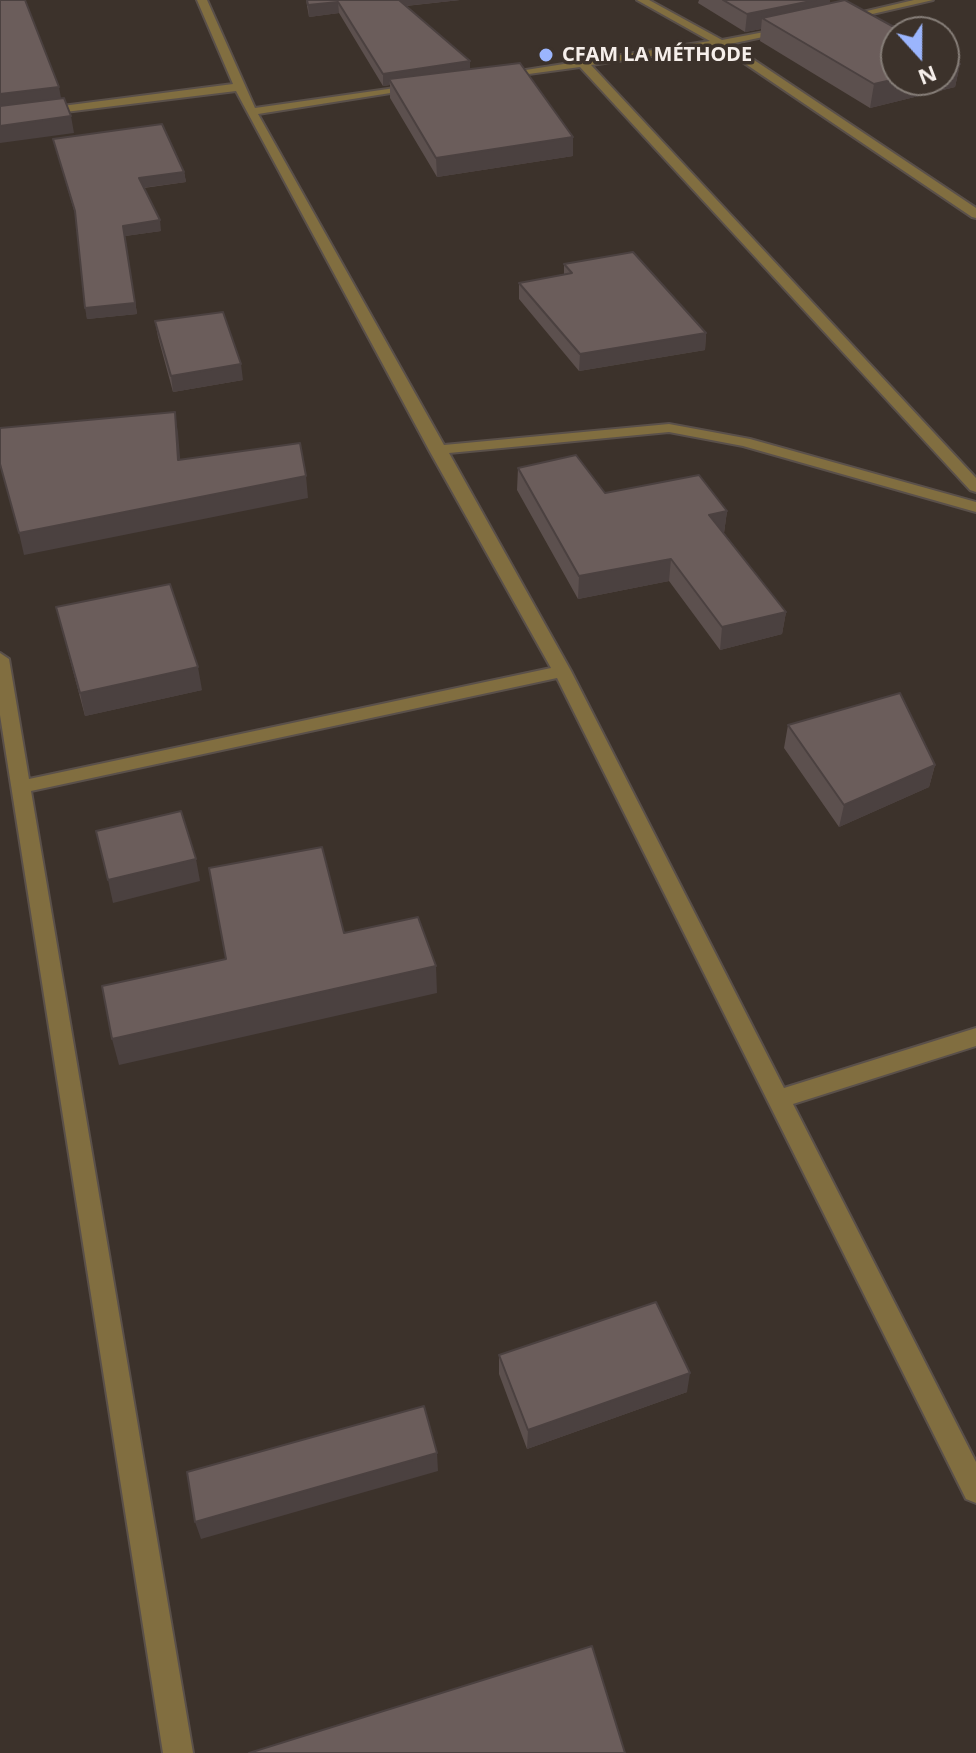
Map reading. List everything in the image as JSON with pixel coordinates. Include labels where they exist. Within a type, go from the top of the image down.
[{"type":"street","points":[[202,0],[251,112],[562,671],[776,1100],[976,1490]]},
{"type":"street","points":[[642,0],[721,43],[976,214]]},
{"type":"street","points":[[824,22],[928,0]]},
{"type":"street","points":[[488,77],[721,43],[795,28]]},
{"type":"street","points":[[583,63],[976,487]]},
{"type":"street","points":[[251,112],[425,86]]},
{"type":"street","points":[[0,117],[239,87]]},
{"type":"street","points":[[437,450],[669,428],[745,442],[976,507]]},
{"type":"street","points":[[0,659],[178,1753]]},
{"type":"street","points":[[21,787],[562,671]]},
{"type":"street","points":[[776,1100],[976,1037]]},
{"type":"building","points":[[0,0],[25,0],[59,87],[0,94]]},
{"type":"building","points":[[307,0],[399,0],[470,61],[383,74],[338,2],[308,5]]},
{"type":"building","points":[[723,0],[816,0],[747,14]]},
{"type":"building","points":[[845,0],[880,19],[880,83],[874,84],[762,18]]},
{"type":"building","points":[[520,63],[573,137],[436,158],[389,79]]},
{"type":"building","points":[[64,98],[71,116],[0,126],[0,106]]},
{"type":"building","points":[[162,124],[184,172],[139,178],[160,220],[123,226],[135,303],[85,308],[75,211],[53,139]]},
{"type":"building","points":[[633,252],[706,333],[580,354],[519,283],[572,273],[564,264]]},
{"type":"building","points":[[223,312],[241,364],[171,376],[155,321]]},
{"type":"building","points":[[175,412],[178,460],[300,443],[306,476],[19,533],[0,464],[0,428]]},
{"type":"building","points":[[576,455],[605,493],[699,475],[727,511],[709,515],[786,612],[722,627],[671,559],[579,576],[518,468]]},
{"type":"building","points":[[170,584],[198,667],[80,693],[56,607]]},
{"type":"building","points":[[900,693],[935,765],[844,805],[788,725]]},
{"type":"building","points":[[181,811],[196,859],[108,880],[96,831]]},
{"type":"building","points":[[322,847],[344,933],[418,917],[436,966],[112,1039],[102,986],[226,959],[209,868]]},
{"type":"building","points":[[656,1302],[690,1373],[528,1430],[499,1355]]},
{"type":"building","points":[[424,1406],[437,1453],[195,1522],[187,1472]]},
{"type":"building","points":[[592,1646],[625,1753],[249,1753]]},
{"type":"place","name":"CFAM LA MÉTHODE","points":[[546,55]]}]
